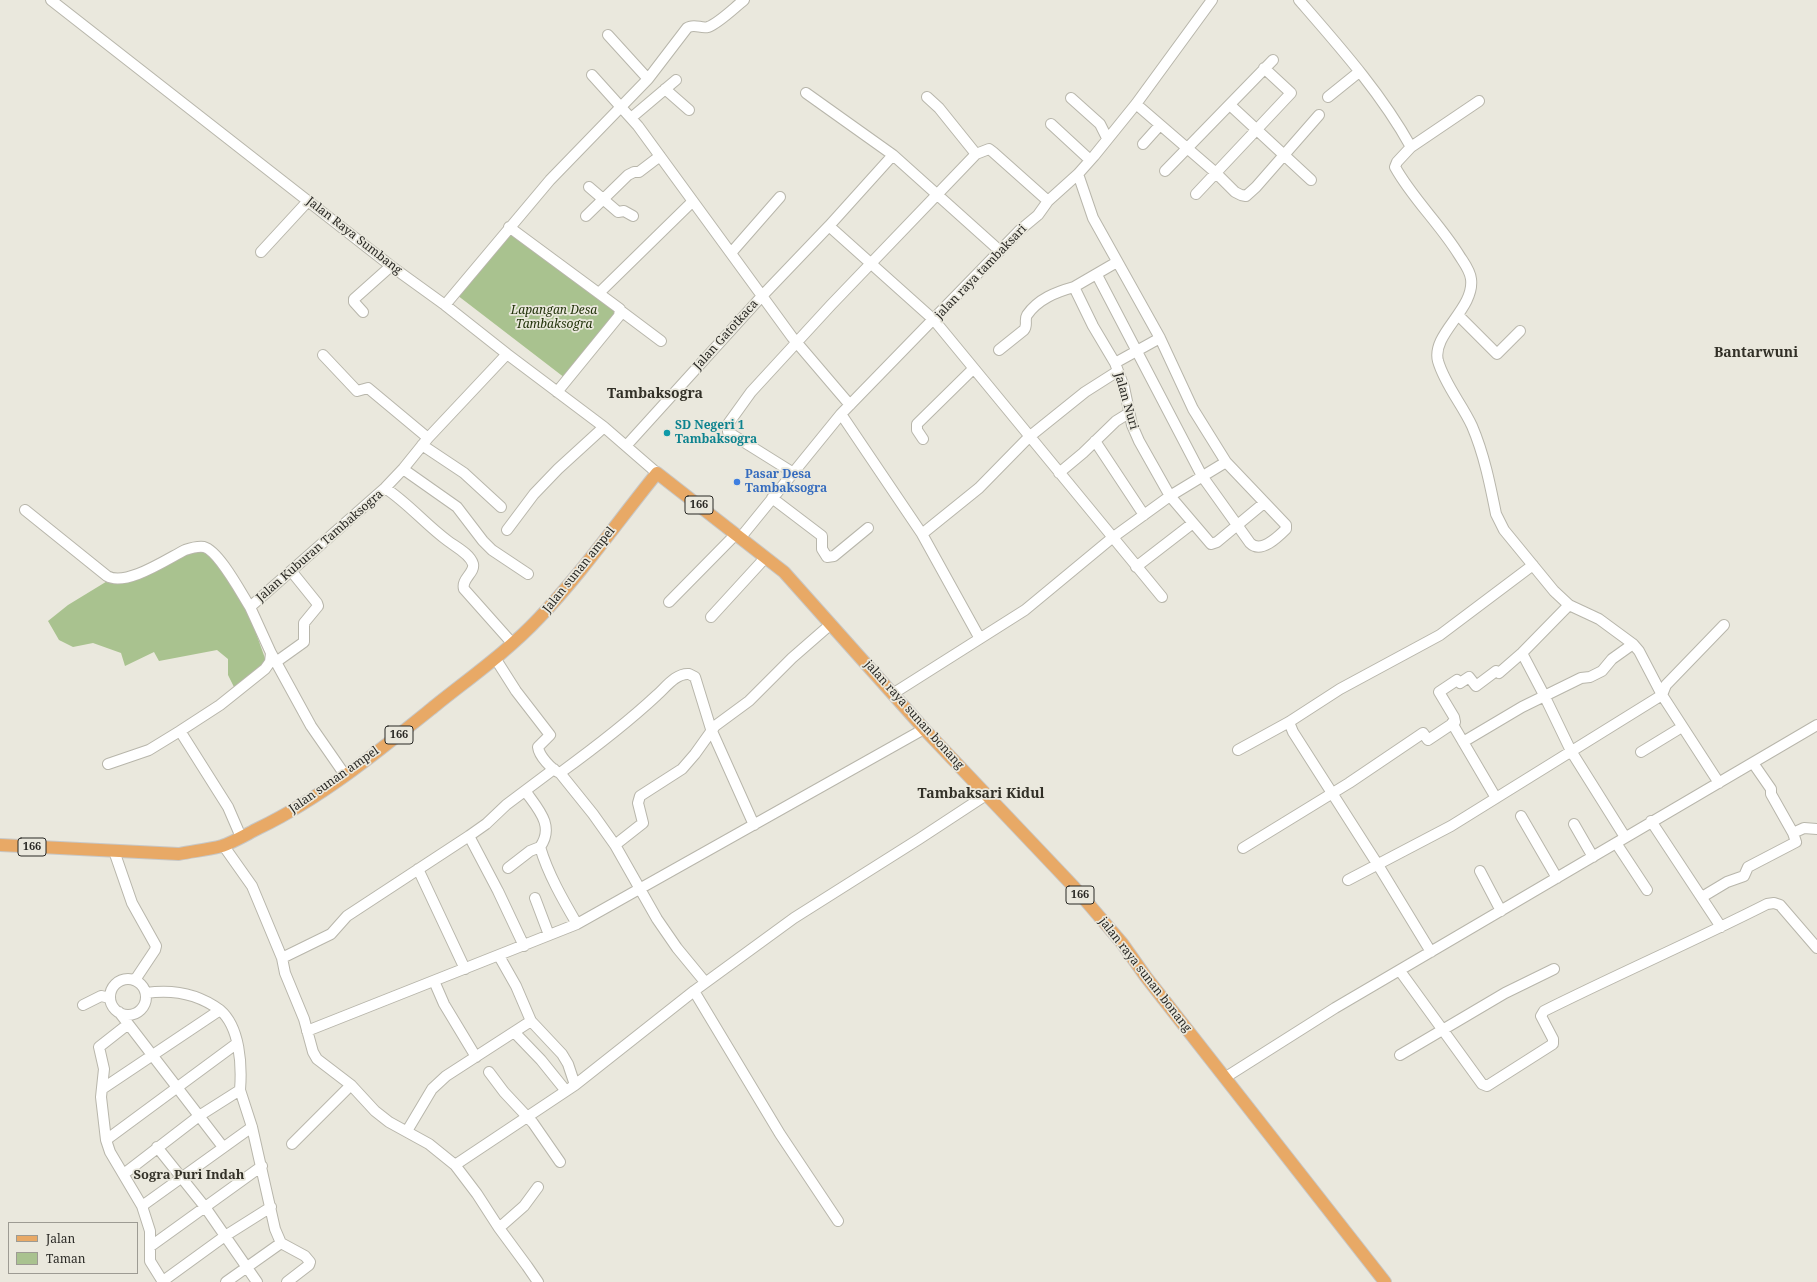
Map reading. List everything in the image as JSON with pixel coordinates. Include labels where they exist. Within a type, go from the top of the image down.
[{"type":"main road","name":"jalan raya sunan bonang","points":[[658,473],[784,572],[894,693],[924,729],[1074,887],[1122,943],[1146,977],[1226,1077],[1385,1282]]},
{"type":"main road","name":"Jalan sunan ampel","points":[[0,845],[180,853],[200,851],[223,845],[274,821],[345,775],[405,730],[512,643],[539,618],[581,570],[658,473]]},
{"type":"street","name":"Jalan Raya Sumbang","points":[[51,0],[391,266],[445,305],[604,427],[658,473]]},
{"type":"street","points":[[445,305],[550,180],[648,79],[687,28],[692,26],[705,28],[712,25],[744,0]]},
{"type":"street","name":"jalan raya tambaksari","points":[[669,602],[738,536],[850,405],[1000,251],[1038,215],[1048,201],[1078,174],[1136,104],[1212,0]]},
{"type":"street","points":[[1299,0],[1359,72],[1393,116],[1411,147]]},
{"type":"street","points":[[608,35],[648,79]]},
{"type":"street","points":[[1165,171],[1273,60]]},
{"type":"street","points":[[1196,194],[1292,93],[1264,68]]},
{"type":"street","points":[[1328,96],[1359,72]]},
{"type":"street","points":[[592,75],[620,108],[631,118],[796,342],[850,405]]},
{"type":"street","points":[[631,118],[676,80]]},
{"type":"street","points":[[665,89],[689,110]]},
{"type":"street","points":[[806,93],[893,155],[1000,251]]},
{"type":"street","points":[[927,97],[939,108],[976,154]]},
{"type":"street","points":[[1071,98],[1100,124],[1107,138]]},
{"type":"street","points":[[1478,101],[1411,147],[1397,162],[1395,167],[1448,236],[1468,268],[1471,280],[1468,298],[1438,349],[1438,360],[1442,372],[1472,426],[1482,455],[1496,514],[1504,530],[1554,591],[1570,605],[1599,619],[1632,644],[1644,657],[1662,695],[1720,783]]},
{"type":"street","points":[[1136,104],[1216,173],[1235,192],[1246,196],[1256,187],[1319,115]]},
{"type":"street","points":[[1230,105],[1311,180]]},
{"type":"street","points":[[1051,124],[1090,160]]},
{"type":"street","points":[[1143,144],[1160,125]]},
{"type":"street","points":[[792,472],[728,432],[727,428],[751,392],[871,262],[976,154],[989,149],[1048,201]]},
{"type":"street","name":"Jalan Gatotkaca","points":[[626,446],[762,296],[829,226],[893,155]]},
{"type":"street","points":[[586,216],[628,175],[633,172],[639,172],[660,156]]},
{"type":"street","points":[[1078,174],[1093,218],[1160,338],[1193,409],[1226,462],[1286,525],[1286,530],[1268,544],[1256,548],[1250,543],[1202,476],[1097,275]]},
{"type":"street","points":[[589,188],[618,212],[624,211],[633,216]]},
{"type":"street","points":[[731,253],[780,197]]},
{"type":"street","points":[[261,252],[308,201]]},
{"type":"street","points":[[600,293],[692,202]]},
{"type":"street","points":[[829,226],[934,320],[1028,437],[1162,597]]},
{"type":"street","points":[[509,227],[600,293],[661,341]]},
{"type":"street","points":[[1000,350],[1026,328],[1027,316],[1039,303],[1050,295],[1074,287],[1097,275],[1117,262]]},
{"type":"street","points":[[363,312],[354,302],[354,299],[391,266]]},
{"type":"street","name":"Jalan Nuri","points":[[1074,287],[1093,326],[1117,367],[1124,387],[1132,425],[1139,441],[1170,496],[1211,544],[1217,542],[1237,526]]},
{"type":"street","points":[[557,392],[619,316],[621,311]]},
{"type":"street","points":[[1458,315],[1497,354],[1520,331]]},
{"type":"street","points":[[922,534],[980,488],[1028,437],[1136,351],[1160,338]]},
{"type":"street","name":"Jalan Kuburan Tambaksogra","points":[[345,775],[311,726],[274,658],[250,607],[292,572],[385,488],[425,442],[507,354]]},
{"type":"street","points":[[323,355],[357,391],[368,388],[425,442],[464,473],[501,507]]},
{"type":"street","points":[[923,439],[917,430],[917,424],[973,368]]},
{"type":"street","points":[[1059,473],[1083,453],[1116,421],[1129,413]]},
{"type":"street","points":[[842,414],[922,534],[979,638]]},
{"type":"street","points":[[507,530],[534,494],[558,469],[604,427]]},
{"type":"street","points":[[1095,441],[1144,515]]},
{"type":"street","points":[[894,693],[1029,607],[1112,538],[1170,496],[1226,462]]},
{"type":"street","points":[[403,469],[457,507],[487,546],[528,574]]},
{"type":"street","points":[[385,488],[398,497],[431,527],[463,551],[472,562],[472,568],[464,581],[464,589],[512,643]]},
{"type":"street","points":[[772,498],[822,536],[822,549],[827,557],[834,556],[868,528]]},
{"type":"street","points":[[1237,526],[1264,503]]},
{"type":"street","points":[[26,510],[107,576],[113,578],[132,576],[194,547],[205,548],[214,554],[225,568],[250,607]]},
{"type":"street","points":[[1136,567],[1193,523]]},
{"type":"street","points":[[711,617],[765,558]]},
{"type":"street","points":[[1238,750],[1289,722],[1340,689],[1440,635],[1533,565]]},
{"type":"street","points":[[108,764],[149,750],[180,732],[220,705],[265,669],[274,658],[304,642],[304,623],[318,606],[292,572]]},
{"type":"street","points":[[1243,848],[1332,794],[1423,733],[1428,740],[1452,723],[1456,720],[1439,692],[1457,680],[1460,684],[1469,677],[1476,686],[1496,671],[1499,673],[1522,653],[1570,605]]},
{"type":"street","points":[[615,845],[643,823],[638,803],[640,796],[682,769],[696,754],[711,729],[749,701],[792,658],[831,624]]},
{"type":"street","points":[[1348,880],[1451,826],[1662,695],[1664,688],[1671,679],[1724,625]]},
{"type":"street","points":[[1463,742],[1544,695],[1581,678],[1596,674],[1607,666],[1612,659],[1632,644]]},
{"type":"street","points":[[1522,653],[1571,751],[1625,837]]},
{"type":"street","points":[[495,658],[516,691],[550,735],[547,740],[541,744],[538,750],[593,814],[615,845],[640,890],[677,948],[705,982]]},
{"type":"street","points":[[282,958],[331,934],[347,916],[469,836],[486,824],[510,802],[606,739],[681,674],[689,674],[695,677],[711,729],[754,825]]},
{"type":"street","points":[[1289,722],[1293,732],[1378,865],[1431,952]]},
{"type":"street","points":[[1452,723],[1496,798]]},
{"type":"street","points":[[1226,1077],[1335,1008],[1501,912],[1625,837],[1720,783],[1817,725]]},
{"type":"street","points":[[1641,752],[1682,726]]},
{"type":"street","points":[[308,1031],[577,924],[640,890],[924,729]]},
{"type":"street","points":[[180,732],[228,807],[241,837]]},
{"type":"street","points":[[1702,897],[1727,882],[1744,876],[1748,867],[1794,844],[1796,840],[1771,794],[1771,789],[1753,763]]},
{"type":"street","points":[[508,868],[530,851],[540,847],[547,836],[540,813],[526,792]]},
{"type":"street","points":[[455,1165],[575,1085],[694,990],[804,911],[986,795]]},
{"type":"street","points":[[1520,816],[1557,878]]},
{"type":"street","points":[[1651,822],[1721,927]]},
{"type":"street","points":[[1574,824],[1593,857]]},
{"type":"street","points":[[1793,833],[1804,828],[1817,829]]},
{"type":"street","points":[[469,836],[498,891],[524,946]]},
{"type":"street","points":[[1616,843],[1647,890]]},
{"type":"street","points":[[223,845],[252,886],[282,958],[285,973],[304,1019],[313,1052],[317,1059],[351,1085],[375,1111],[389,1122],[429,1144],[455,1165],[538,1282]]},
{"type":"street","points":[[540,847],[545,862],[564,902],[577,924]]},
{"type":"street","points":[[111,850],[132,903],[156,946],[155,950],[135,980]]},
{"type":"street","points":[[418,869],[465,969]]},
{"type":"street","points":[[1480,871],[1501,912]]},
{"type":"street","points":[[535,898],[549,935]]},
{"type":"street","points":[[1400,970],[1482,1084],[1487,1086],[1553,1044],[1553,1039],[1541,1016],[1544,1011],[1767,904],[1777,903],[1817,948]]},
{"type":"street","points":[[499,956],[516,986],[531,1021],[562,1054],[568,1064],[575,1085]]},
{"type":"street","points":[[1400,1055],[1505,993],[1554,969]]},
{"type":"street","points":[[119,1012],[124,1015],[136,1013],[144,1005],[146,994],[140,983],[129,979],[118,982],[114,986],[110,998],[111,1004],[119,1012],[127,1025],[223,1147]]},
{"type":"street","points":[[434,981],[444,1004],[476,1057]]},
{"type":"street","points":[[694,990],[780,1134],[838,1221]]},
{"type":"street","points":[[146,994],[162,991],[177,991],[198,997],[211,1003],[220,1010],[227,1017],[234,1031],[239,1052],[241,1073],[240,1090],[252,1127],[262,1166],[275,1229],[281,1243],[305,1256],[310,1262],[309,1265],[286,1282]]},
{"type":"street","points":[[83,1005],[101,996],[110,998]]},
{"type":"street","points":[[102,1089],[220,1010]]},
{"type":"street","points":[[407,1131],[426,1098],[437,1084],[450,1072],[531,1021]]},
{"type":"street","points":[[127,1025],[99,1046],[104,1069],[101,1097],[106,1140],[110,1152],[125,1173],[142,1206],[150,1231],[150,1261],[163,1282],[225,1236],[271,1207]]},
{"type":"street","points":[[515,1032],[541,1060],[566,1091]]},
{"type":"street","points":[[106,1140],[236,1044]]},
{"type":"street","points":[[489,1072],[504,1092],[527,1116],[560,1162]]},
{"type":"street","points":[[292,1144],[351,1085]]},
{"type":"street","points":[[125,1173],[199,1116],[240,1090]]},
{"type":"street","points":[[142,1206],[252,1127]]},
{"type":"street","points":[[157,1147],[205,1207],[257,1282]]},
{"type":"street","points":[[151,1246],[262,1166]]},
{"type":"street","points":[[499,1228],[524,1206],[538,1187]]},
{"type":"street","points":[[226,1282],[281,1243]]},
{"type":"green space","name":"Lapangan Desa Tambaksogra","points":[[507,236],[513,236],[615,311],[615,317],[565,378],[457,295]]},
{"type":"green space","points":[[195,549],[212,554],[247,608],[266,661],[263,667],[235,689],[228,675],[228,659],[217,650],[159,661],[154,652],[125,666],[121,653],[93,643],[73,647],[59,640],[48,621],[68,605],[109,580]]},
{"type":"place","name":"SD Negeri 1 Tambaksogra","points":[[667,433]]},
{"type":"place","name":"Pasar Desa Tambaksogra","points":[[737,482]]},
{"type":"district","name":"Bantarwuni","points":[[1756,353]]},
{"type":"district","name":"Tambaksogra","points":[[655,394]]},
{"type":"district","name":"Tambaksari Kidul","points":[[981,794]]},
{"type":"district","name":"Sogra Puri Indah","points":[[189,1175]]}]
